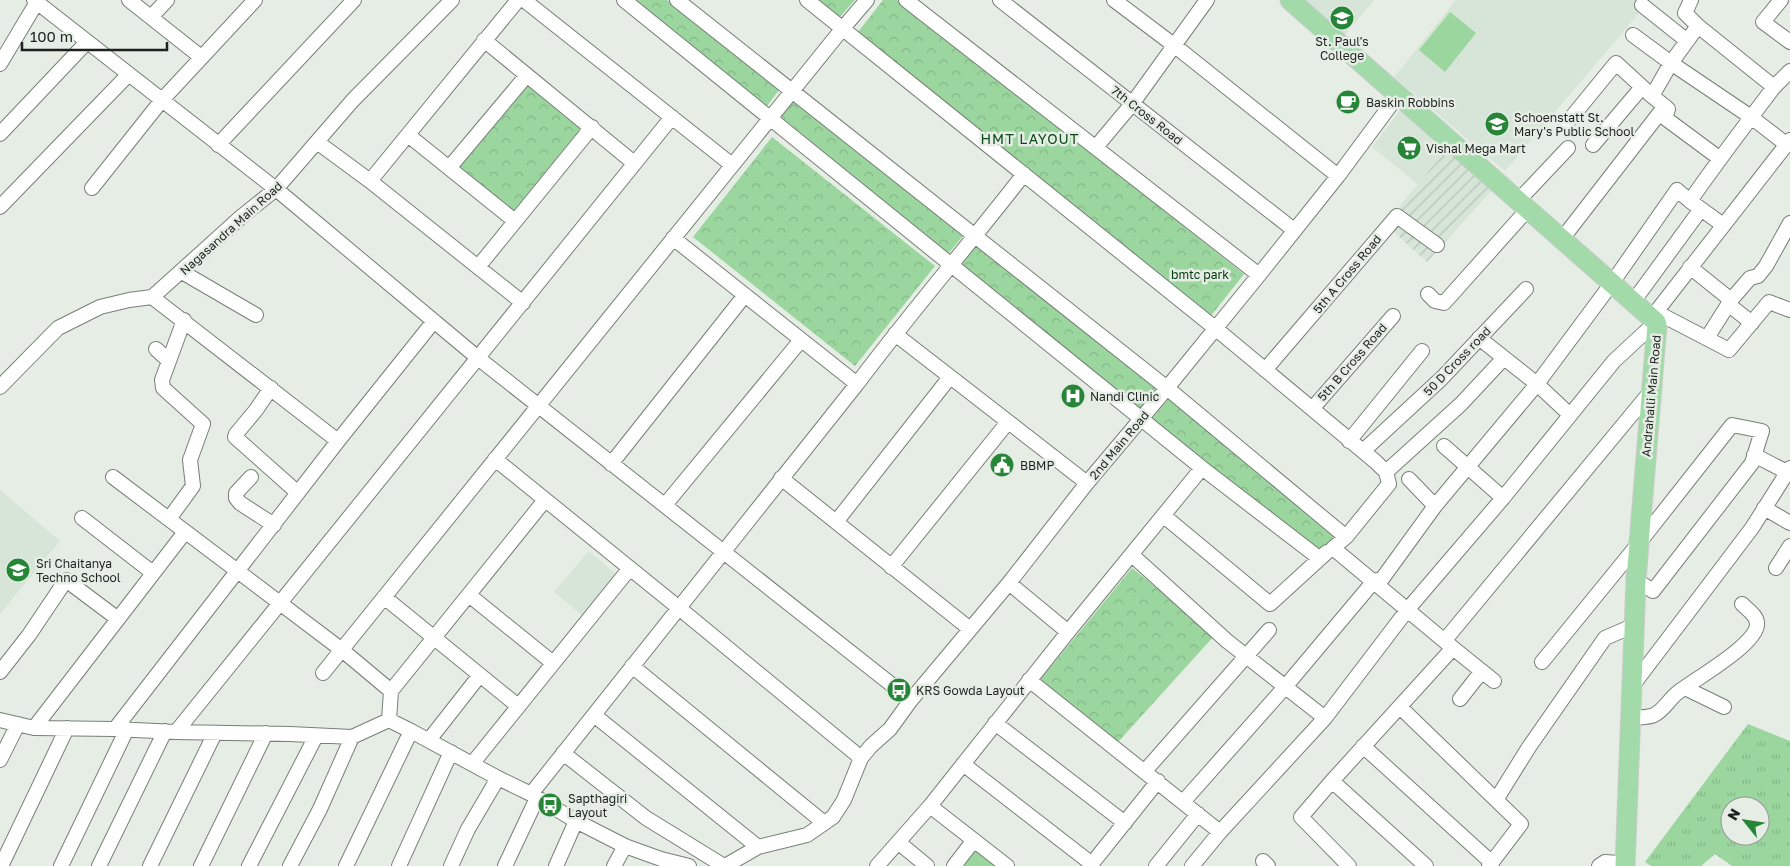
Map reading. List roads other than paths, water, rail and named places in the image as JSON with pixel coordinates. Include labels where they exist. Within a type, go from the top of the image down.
[{"type":"main road","name":"Andrahalli Main Road","points":[[1290,0],[1633,302],[1656,317],[1657,325],[1636,580],[1625,866]]},
{"type":"street","points":[[129,0],[201,57]]},
{"type":"street","points":[[151,17],[167,0]]},
{"type":"street","points":[[92,188],[162,100],[255,0]]},
{"type":"street","points":[[218,144],[354,0]]},
{"type":"street","name":"Nagasandra Main Road","points":[[152,297],[241,217],[276,189],[353,100],[452,0]]},
{"type":"street","points":[[370,181],[518,0]]},
{"type":"street","points":[[524,0],[732,165]]},
{"type":"street","points":[[624,0],[1202,468],[1319,558]]},
{"type":"street","points":[[677,0],[1167,388],[1346,537]]},
{"type":"street","points":[[808,0],[1215,328],[1363,451],[1386,472],[1389,484],[1346,537],[1319,558],[1270,604],[1164,516]]},
{"type":"street","points":[[323,673],[867,0]]},
{"type":"street","points":[[906,0],[1259,275]]},
{"type":"street","name":"7th Cross Road","points":[[1000,0],[1294,230]]},
{"type":"street","points":[[1114,0],[1175,46],[1338,176]]},
{"type":"street","points":[[1096,147],[1132,104],[1207,0]]},
{"type":"street","points":[[1691,0],[1685,13],[1698,26],[1774,86]]},
{"type":"street","points":[[1781,0],[1763,22],[1790,42]]},
{"type":"street","points":[[0,62],[36,1],[276,189],[478,358],[911,700]]},
{"type":"street","points":[[1642,5],[1686,40]]},
{"type":"street","points":[[1593,145],[1647,92],[1698,26]]},
{"type":"street","points":[[1193,866],[1220,832],[1325,718],[1408,609],[1503,498],[1614,361],[1656,317],[1690,267],[1787,148],[1751,118],[1633,35]]},
{"type":"street","points":[[484,40],[634,163]]},
{"type":"street","points":[[0,134],[87,42]]},
{"type":"street","points":[[1566,124],[1616,63],[1668,109],[1665,118],[1720,158]]},
{"type":"street","points":[[1633,302],[1696,205],[1720,158],[1774,86],[1790,71]]},
{"type":"street","points":[[0,207],[128,74]]},
{"type":"street","points":[[449,168],[527,75]]},
{"type":"street","name":"2nd Main Road","points":[[861,758],[890,729],[911,700],[1009,583],[1087,483],[1259,275],[1338,176],[1398,95]]},
{"type":"street","points":[[1562,239],[1665,106]]},
{"type":"street","points":[[99,866],[171,732],[280,603],[672,117]]},
{"type":"street","points":[[478,267],[592,127]]},
{"type":"street","points":[[408,135],[515,221]]},
{"type":"street","points":[[317,142],[370,181],[522,303]]},
{"type":"street","points":[[1428,294],[1435,301],[1444,303],[1568,148]]},
{"type":"street","points":[[505,866],[534,796],[563,752],[1024,174]]},
{"type":"street","points":[[1183,802],[1285,687],[1374,580],[1382,579],[1435,506],[1537,384],[1612,283],[1677,190],[1723,225]]},
{"type":"street","name":"5th A Cross Road","points":[[1265,370],[1397,216],[1437,245]]},
{"type":"street","points":[[1706,338],[1730,302],[1750,278],[1758,276],[1766,266],[1790,223]]},
{"type":"street","points":[[673,238],[857,384]]},
{"type":"street","points":[[1690,267],[1752,323]]},
{"type":"street","points":[[182,272],[256,315]]},
{"type":"street","name":"50 D Cross road","points":[[1363,451],[1442,378],[1526,289]]},
{"type":"street","points":[[611,464],[745,295]]},
{"type":"street","points":[[0,387],[58,328],[100,307],[152,297],[338,441]]},
{"type":"street","points":[[1656,317],[1729,350],[1770,302],[1790,310]]},
{"type":"street","name":"5th B Cross Road","points":[[1312,409],[1393,316]]},
{"type":"street","points":[[169,520],[193,486],[190,460],[204,424],[163,388],[162,380],[184,320]]},
{"type":"street","points":[[61,866],[121,729],[238,571],[338,441],[434,321]]},
{"type":"street","points":[[895,334],[1087,483]]},
{"type":"street","points":[[1479,338],[1537,384],[1570,414]]},
{"type":"street","points":[[665,506],[801,340]]},
{"type":"street","points":[[156,349],[169,361]]},
{"type":"street","points":[[1349,441],[1422,351]]},
{"type":"street","points":[[1386,472],[1461,404],[1504,358]]},
{"type":"street","points":[[836,522],[950,377]]},
{"type":"street","points":[[271,388],[236,434],[236,437],[298,493]]},
{"type":"street","points":[[1349,866],[1301,816],[1400,707],[1652,390]]},
{"type":"street","points":[[892,567],[1008,422]]},
{"type":"street","points":[[1542,662],[1640,543],[1732,425],[1762,432],[1752,463],[1653,591],[1636,580]]},
{"type":"street","points":[[1444,446],[1503,498]]},
{"type":"street","points":[[1633,685],[1752,528],[1788,470],[1754,455]]},
{"type":"street","points":[[495,459],[861,758],[844,800],[833,816],[807,835],[758,847],[724,866],[646,818],[563,752]]},
{"type":"street","points":[[876,866],[930,806],[1068,632],[1202,468]]},
{"type":"street","points":[[113,477],[342,650],[392,691]]},
{"type":"street","points":[[251,477],[236,493],[236,498],[274,525]]},
{"type":"street","points":[[781,478],[970,629]]},
{"type":"street","points":[[1409,479],[1435,506]]},
{"type":"street","points":[[389,720],[392,691],[546,500]]},
{"type":"street","points":[[1764,508],[1790,523]]},
{"type":"street","points":[[82,518],[153,573]]},
{"type":"street","points":[[34,728],[185,532]]},
{"type":"street","points":[[1776,568],[1790,546]]},
{"type":"street","points":[[1333,548],[1494,681]]},
{"type":"street","points":[[1132,555],[1227,641],[1325,718]]},
{"type":"street","points":[[472,764],[630,568]]},
{"type":"street","points":[[0,672],[29,635],[66,580],[118,619]]},
{"type":"street","points":[[1009,583],[1068,632]]},
{"type":"street","points":[[469,595],[554,663]]},
{"type":"street","points":[[384,597],[518,706]]},
{"type":"street","points":[[1632,718],[1656,715],[1685,688],[1733,654],[1756,630],[1757,623],[1755,617],[1742,604]]},
{"type":"street","points":[[1496,800],[1529,747],[1605,638],[1635,625]]},
{"type":"street","points":[[1145,770],[1269,630]]},
{"type":"street","points":[[632,666],[824,822]]},
{"type":"street","points":[[1460,698],[1482,671]]},
{"type":"street","points":[[429,740],[480,675]]},
{"type":"street","points":[[1030,680],[1145,770],[1220,832]]},
{"type":"street","points":[[1685,688],[1724,707]]},
{"type":"street","points":[[1364,746],[1490,864],[1520,824],[1400,707]]},
{"type":"street","points":[[594,715],[758,847]]},
{"type":"street","points":[[0,720],[34,728],[266,733],[352,737],[389,720]]},
{"type":"street","points":[[389,720],[625,846],[661,859],[689,866]]},
{"type":"street","points":[[995,723],[1125,823]]},
{"type":"street","points":[[0,760],[18,724]]},
{"type":"street","points":[[3,863],[67,728]]},
{"type":"street","points":[[346,866],[411,731]]},
{"type":"street","points":[[150,866],[215,733]]},
{"type":"street","points":[[201,866],[266,733]]},
{"type":"street","points":[[250,866],[316,736]]},
{"type":"street","points":[[290,866],[320,809],[352,737]]},
{"type":"street","points":[[399,866],[451,752]]},
{"type":"street","points":[[963,764],[1091,865],[1158,782]]},
{"type":"street","points":[[451,866],[468,829],[498,778]]},
{"type":"street","points":[[1332,781],[1426,866]]},
{"type":"street","points":[[930,806],[1007,866]]},
{"type":"street","points":[[1156,866],[1198,814]]},
{"type":"street","points":[[556,866],[576,821]]},
{"type":"street","points":[[954,866],[974,840]]},
{"type":"street","points":[[898,842],[927,866]]},
{"type":"street","points":[[614,866],[625,846]]},
{"type":"street","points":[[1599,866],[1605,862],[1618,863],[1625,866]]},
{"type":"place","name":"St. Paul's College","points":[[1342,18]]},
{"type":"place","name":"Baskin Robbins","points":[[1348,102]]},
{"type":"place","name":"Schoenstatt St. Mary's Public School","points":[[1497,124]]},
{"type":"place","name":"Vishal Mega Mart","points":[[1409,148]]},
{"type":"place","name":"Nandi Clinic","points":[[1073,396]]},
{"type":"place","name":"BBMP","points":[[1002,465]]},
{"type":"place","name":"Sri Chaitanya Techno School","points":[[18,570]]},
{"type":"place","name":"KRS Gowda Layout","points":[[899,690]]},
{"type":"place","name":"Sapthagiri Layout","points":[[550,805]]},
{"type":"district","name":"HMT LAYOUT","points":[[1030,138]]},
{"type":"park label","name":"bmtc park","points":[[1200,274]]}]
